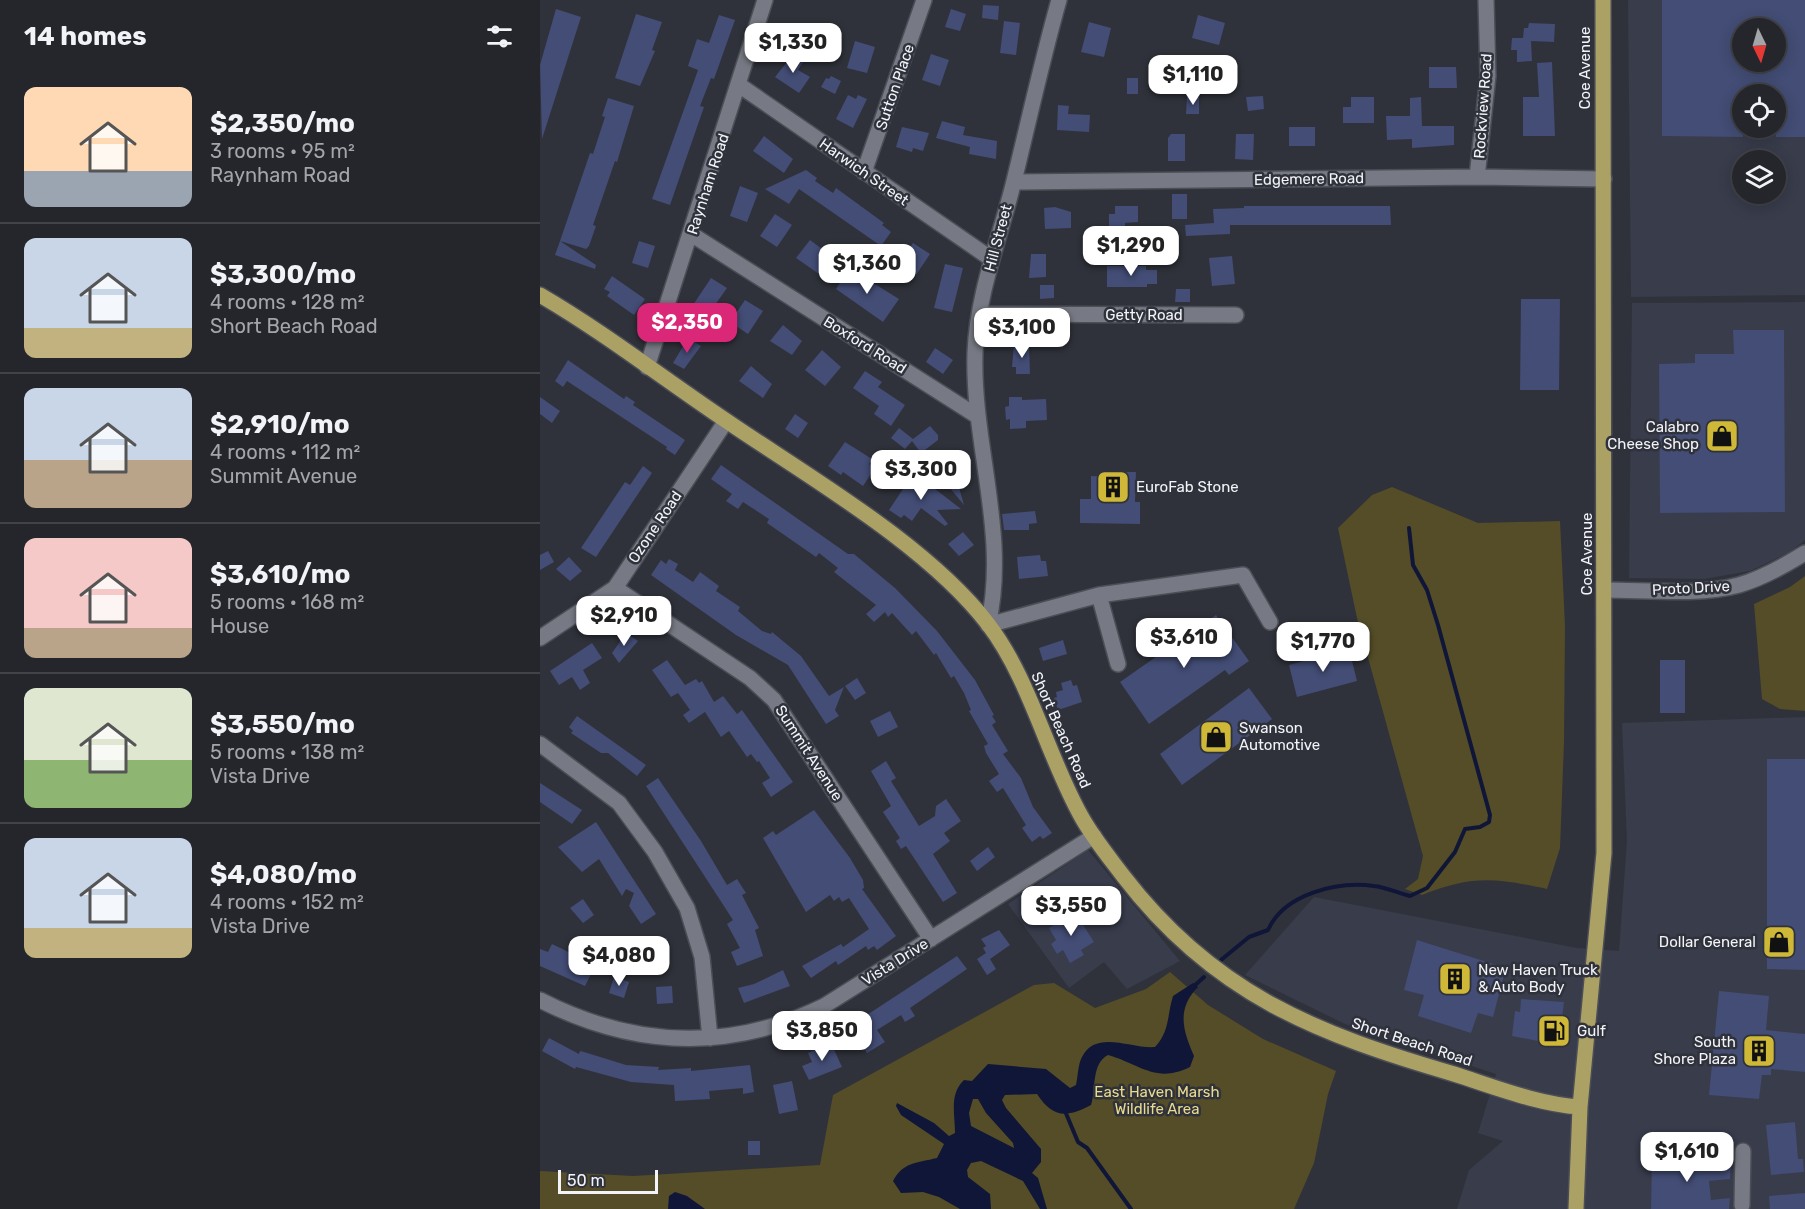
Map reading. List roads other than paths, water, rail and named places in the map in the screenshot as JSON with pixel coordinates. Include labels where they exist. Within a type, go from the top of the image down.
[{"type":"main road","name":"Coe Avenue","points":[[1576,1209],[1580,1107],[1604,853],[1603,0]]},
{"type":"main road","name":"Short Beach Road","points":[[540,295],[861,512],[925,561],[988,625],[1009,660],[1072,798],[1094,836],[1136,893],[1191,951],[1238,987],[1323,1031],[1433,1068],[1559,1106],[1580,1107]]},
{"type":"street","name":"Raynham Road","points":[[647,367],[740,85],[765,0]]},
{"type":"street","name":"Sutton Place","points":[[864,172],[924,0]]},
{"type":"street","name":"Hill Street","points":[[988,625],[994,587],[993,545],[977,416],[975,350],[990,258],[1014,182],[1039,71],[1059,0]]},
{"type":"street","name":"Rockview Road","points":[[1477,177],[1488,76],[1486,0]]},
{"type":"street","name":"Harwich Street","points":[[740,85],[990,258]]},
{"type":"street","name":"Edgemere Road","points":[[1014,182],[1477,177],[1604,179]]},
{"type":"street","name":"Boxford Road","points":[[692,234],[977,416]]},
{"type":"street","name":"Getty Road","points":[[981,314],[1236,315]]},
{"type":"street","name":"Ozone Road","points":[[540,638],[615,588],[726,421]]},
{"type":"street","name":"Proto Drive","points":[[1605,590],[1706,590],[1736,586],[1761,578],[1805,553]]},
{"type":"street","points":[[988,625],[1099,595],[1243,574],[1270,622]]},
{"type":"street","name":"Summit Avenue","points":[[615,588],[750,678],[774,699],[931,939]]},
{"type":"street","points":[[1099,595],[1118,664]]},
{"type":"street","points":[[540,744],[619,803],[655,852],[687,908],[702,957],[711,1038]]},
{"type":"street","name":"Vista Drive","points":[[540,1000],[601,1027],[630,1034],[682,1039],[711,1038],[758,1031],[796,1020],[824,1006],[1094,836]]},
{"type":"street","points":[[1745,1147],[1745,1207],[1736,1199],[1738,1159],[1745,1147]]},
{"type":"water","points":[[1193,983],[1198,987],[1191,995],[1184,1012],[1187,1038],[1194,1056],[1190,1067],[1178,1072],[1158,1073],[1108,1055],[1096,1071],[1091,1105],[1082,1109],[1067,1114],[1055,1111],[1049,1108],[1037,1094],[1005,1095],[1002,1100],[1006,1108],[1041,1149],[1041,1162],[1032,1173],[1038,1178],[1047,1209],[1040,1209],[1023,1181],[981,1161],[971,1163],[967,1170],[968,1177],[990,1194],[991,1209],[960,1209],[939,1197],[923,1192],[901,1193],[893,1181],[901,1170],[911,1164],[937,1158],[944,1144],[901,1115],[896,1106],[897,1103],[934,1123],[949,1136],[955,1133],[954,1105],[959,1086],[964,1080],[972,1081],[988,1064],[1046,1069],[1070,1088],[1076,1085],[1082,1057],[1096,1044],[1115,1042],[1155,1047],[1166,1029],[1173,996]],"holes":[[[973,1099],[978,1099],[986,1113],[1013,1143],[1014,1148],[971,1126],[969,1113]]]},
{"type":"water","points":[[675,1192],[687,1196],[705,1209],[668,1209],[669,1196]]},
{"type":"waterway","points":[[1221,960],[1249,937],[1268,930],[1286,907],[1313,893],[1328,888],[1359,885],[1378,887],[1410,896],[1427,888],[1455,852],[1465,829],[1480,827],[1489,822],[1490,815],[1438,625],[1427,590],[1413,565],[1409,528]]},
{"type":"waterway","points":[[1193,987],[1204,977]]},
{"type":"waterway","points":[[1065,1111],[1078,1142],[1087,1148],[1131,1209]]},
{"type":"place","name":"Calabro Cheese Shop","points":[[1722,436]]},
{"type":"place","name":"EuroFab Stone","points":[[1113,487]]},
{"type":"place","name":"Swanson Automotive","points":[[1216,737]]},
{"type":"place","name":"Dollar General","points":[[1779,942]]},
{"type":"place","name":"New Haven Truck & Auto Body","points":[[1455,979]]},
{"type":"place","name":"Gulf","points":[[1554,1031]]},
{"type":"place","name":"South Shore Plaza","points":[[1759,1051]]},
{"type":"park label","name":"East Haven Marsh Wildlife Area","points":[[1157,1100]]}]
